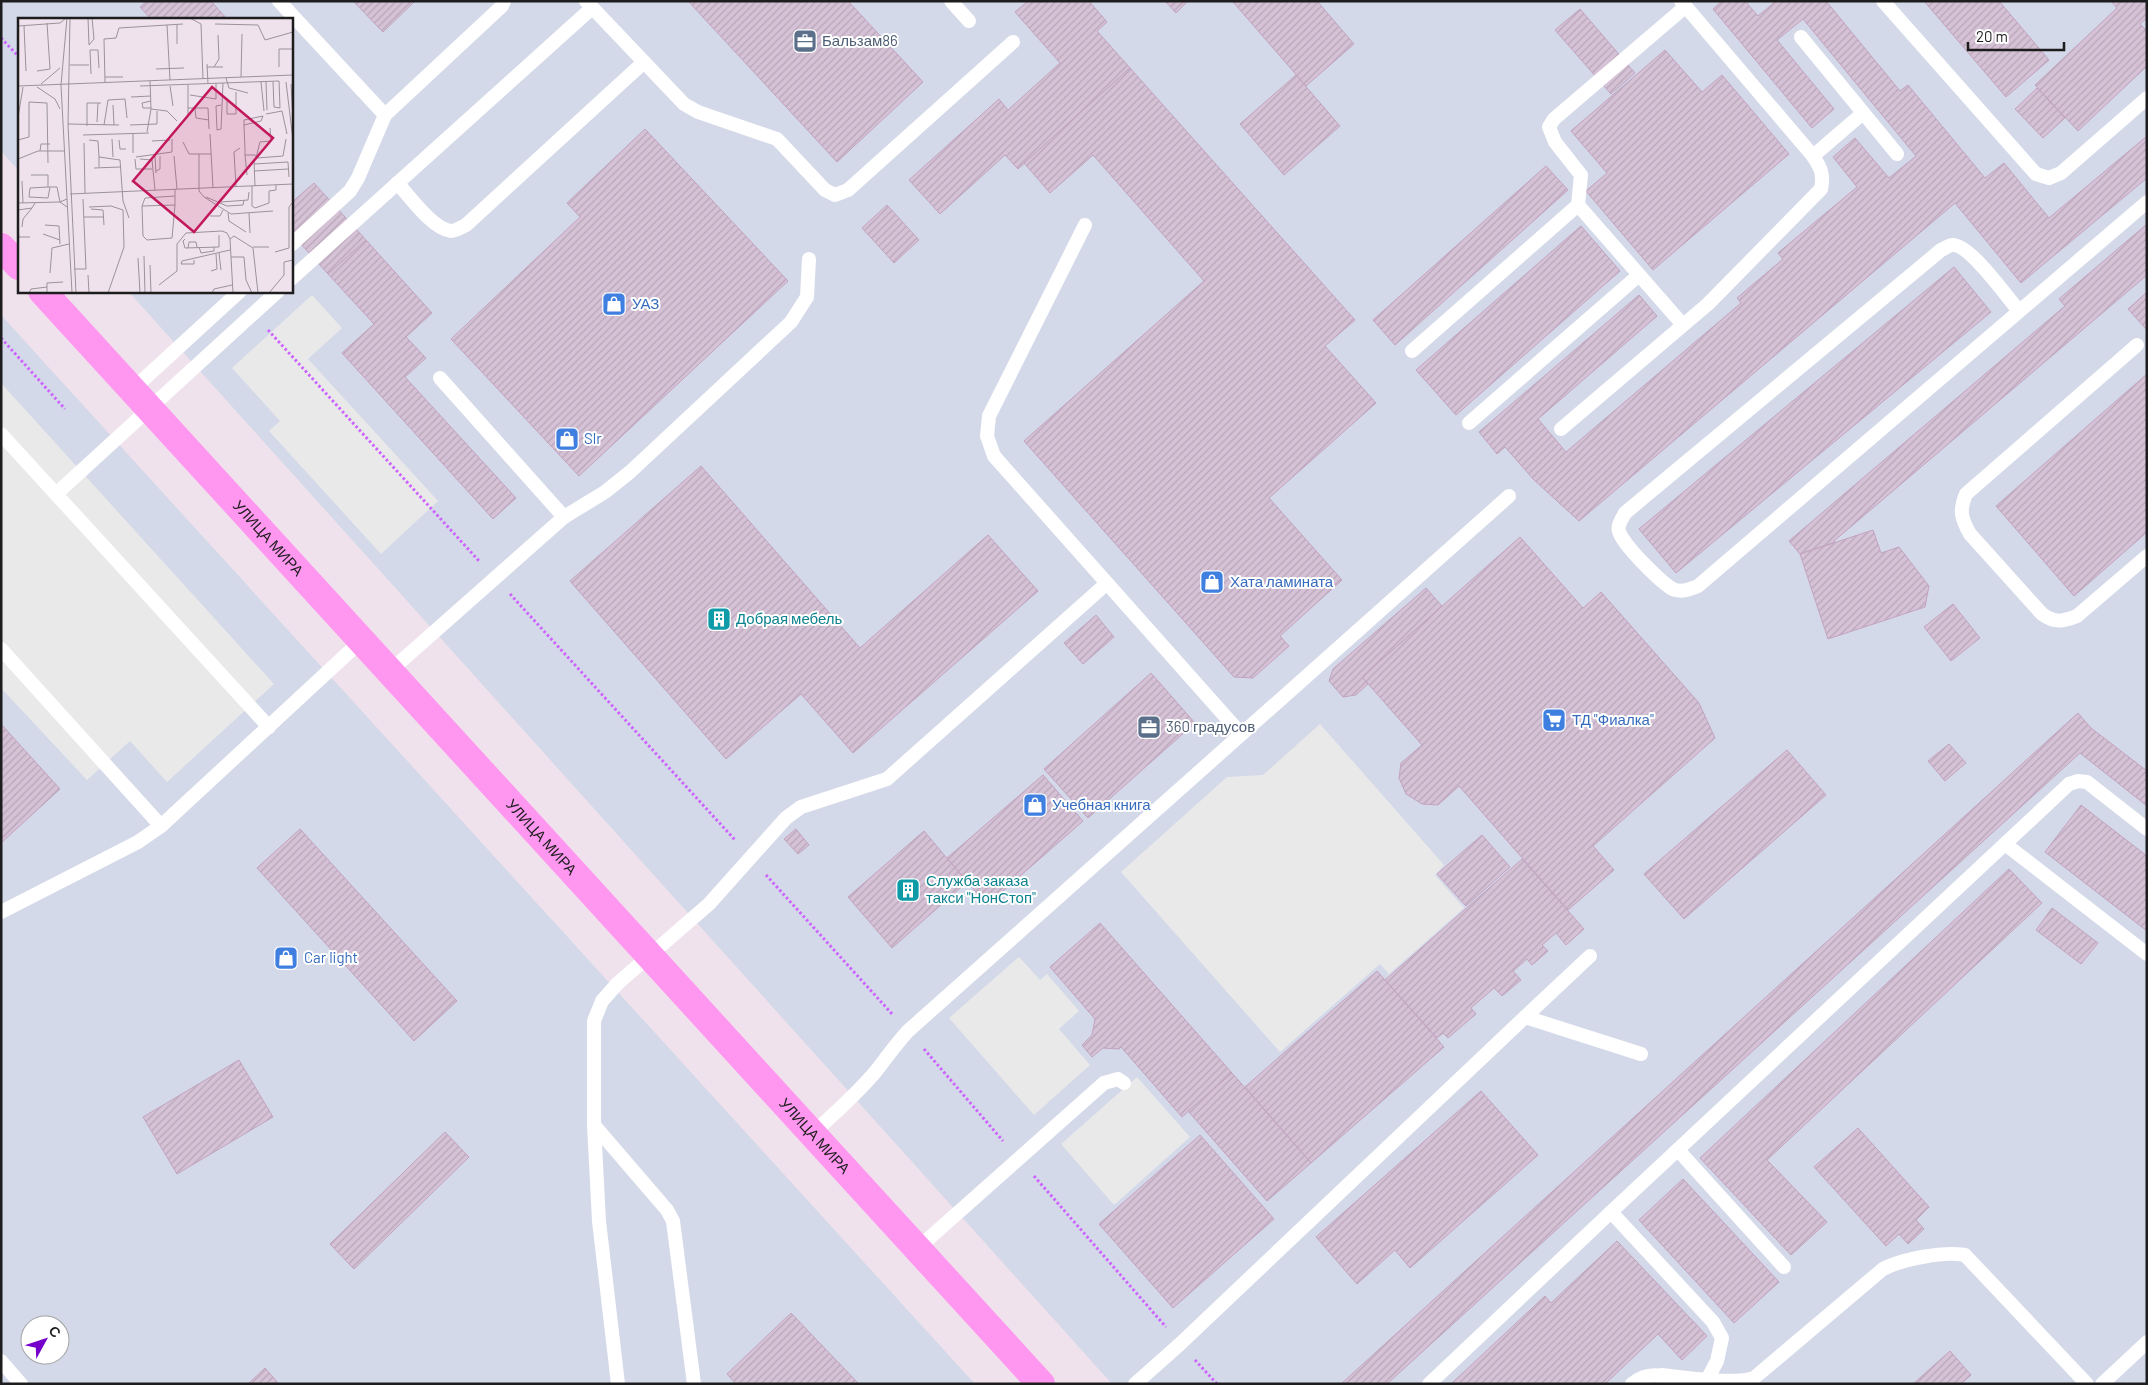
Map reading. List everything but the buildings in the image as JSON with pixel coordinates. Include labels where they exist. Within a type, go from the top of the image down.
[{"type":"main road","points":[[1,247],[18,265]]},
{"type":"main road","name":"УЛИЦА МИРА","points":[[43,292],[1041,1384]]},
{"type":"lane","points":[[279,1],[384,115]]},
{"type":"lane","points":[[292,243],[350,191],[358,178],[384,115],[502,6],[504,1]]},
{"type":"lane","points":[[951,1],[969,21]]},
{"type":"lane","points":[[1883,1],[2036,174],[2049,178],[2061,173],[2147,98]]},
{"type":"lane","points":[[292,278],[589,4],[684,104],[698,112],[777,139],[825,190],[835,194],[848,190],[1013,42]]},
{"type":"lane","points":[[1412,351],[1578,205],[1581,175],[1555,142],[1550,127],[1554,119],[1683,4],[1813,156],[1821,167],[1823,178],[1821,189],[1708,304],[1560,429]]},
{"type":"lane","points":[[1801,37],[1897,154]]},
{"type":"lane","points":[[397,183],[430,220],[441,228],[453,231],[466,226],[644,62]]},
{"type":"lane","points":[[1813,156],[1863,113]]},
{"type":"lane","points":[[2019,311],[1963,247],[1952,245],[1941,250],[1625,513],[1619,523],[1618,531],[1624,541],[1665,584],[1674,589],[1687,591],[1698,586],[2147,202]]},
{"type":"lane","points":[[1578,205],[1683,325]]},
{"type":"lane","points":[[1085,224],[989,416],[987,436],[994,456],[1241,734]]},
{"type":"lane","points":[[390,671],[564,517],[605,492],[630,472],[791,322],[808,297],[809,259]]},
{"type":"lane","points":[[1470,423],[1639,275]]},
{"type":"lane","points":[[56,494],[239,292]]},
{"type":"lane","points":[[140,400],[253,314],[277,292]]},
{"type":"lane","points":[[2138,345],[1966,494],[1961,506],[1963,521],[1970,534],[2042,614],[2052,621],[2064,622],[2077,616],[2147,556]]},
{"type":"lane","points":[[440,378],[564,517]]},
{"type":"lane","points":[[1,434],[269,727]]},
{"type":"lane","points":[[812,1134],[856,1092],[908,1031],[1509,496]]},
{"type":"lane","points":[[618,1384],[599,1222],[594,1126],[594,1021],[602,1001],[618,983],[709,904],[775,828],[801,807],[887,778],[1106,584]]},
{"type":"lane","points":[[1,912],[138,842],[161,826],[362,640]]},
{"type":"lane","points":[[1,649],[161,826]]},
{"type":"lane","points":[[1429,1384],[2069,784],[2078,780],[2087,782],[2147,829]]},
{"type":"lane","points":[[2005,844],[2147,954]]},
{"type":"lane","points":[[1135,1384],[1180,1344],[1590,956]]},
{"type":"lane","points":[[1525,1017],[1641,1054]]},
{"type":"lane","points":[[917,1249],[1104,1083],[1118,1079],[1124,1083]]},
{"type":"lane","points":[[594,1126],[667,1210],[673,1221],[694,1383]]},
{"type":"lane","points":[[1678,1150],[1784,1266]]},
{"type":"lane","points":[[1611,1212],[1713,1322],[1722,1338],[1717,1361],[1706,1382]]},
{"type":"lane","points":[[1632,1384],[1638,1379],[1650,1375],[1706,1382],[1748,1381],[1754,1378],[1883,1269],[1892,1264],[1953,1253],[1965,1255],[2088,1384]]},
{"type":"lane","points":[[2102,1384],[2147,1342]]},
{"type":"lane","points":[[1,1361],[21,1384]]},
{"type":"lane","points":[[1662,1375],[1678,1384]]},
{"type":"path","points":[[1,38],[18,56]]},
{"type":"path","points":[[253,314],[908,1031],[1217,1384]]},
{"type":"path","points":[[1,338],[65,409]]},
{"type":"shaded area","points":[[1,1],[2147,1],[2147,1384],[1112,1384],[129,292],[292,292],[292,18],[18,18],[18,170],[1,151]]},
{"type":"shaded area","points":[[312,295],[342,328],[308,359],[438,501],[381,554],[269,431],[280,421],[232,368]]},
{"type":"shaded area","points":[[1,315],[975,1384],[1,1384]]},
{"type":"shaded area","points":[[1,383],[274,684],[167,782],[130,741],[87,780],[1,688]]},
{"type":"shaded area","points":[[1320,724],[1444,865],[1435,875],[1464,908],[1389,974],[1380,964],[1280,1052],[1121,872],[1227,777],[1263,775]]},
{"type":"shaded area","points":[[1019,957],[1040,980],[1047,974],[1079,1011],[1059,1029],[1090,1065],[1034,1115],[949,1018]]},
{"type":"shaded area","points":[[1137,1077],[1190,1137],[1114,1205],[1061,1144]]},
{"type":"place","name":"Бальзам86","points":[[805,41]]},
{"type":"place","name":"УАЗ","points":[[614,304]]},
{"type":"place","name":"Slr","points":[[567,439]]},
{"type":"place","name":"Хата ламината","points":[[1212,582]]},
{"type":"place","name":"Добрая мебель","points":[[719,619]]},
{"type":"place","name":"ТД \"Фиалка\"","points":[[1554,720]]},
{"type":"place","name":"360 градусов","points":[[1149,727]]},
{"type":"place","name":"Учебная книга","points":[[1035,805]]},
{"type":"place","name":"Служба заказа такси \"НонСтоп\"","points":[[908,890]]},
{"type":"place","name":"Car light","points":[[286,958]]}]
